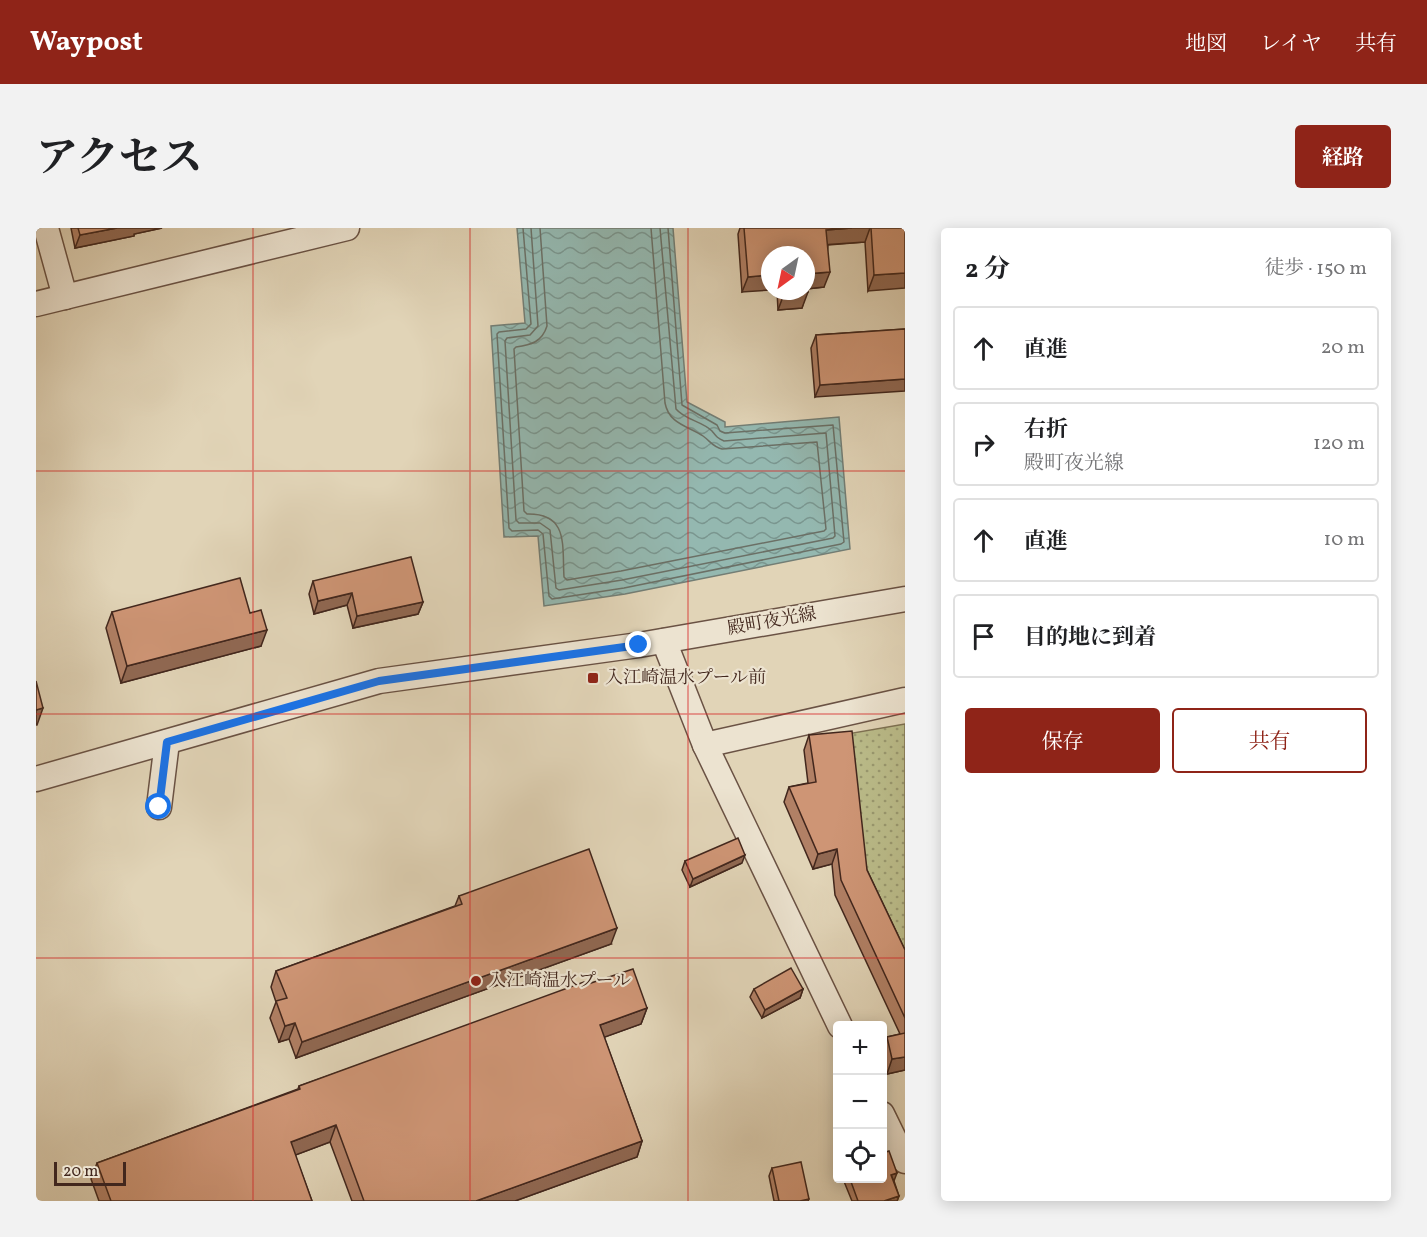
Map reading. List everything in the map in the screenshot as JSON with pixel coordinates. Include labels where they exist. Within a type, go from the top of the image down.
[{"type":"street","points":[[46,228],[65,297]]},
{"type":"street","points":[[36,304],[347,228]]},
{"type":"street","name":"殿町夜光線","points":[[167,742],[379,681],[602,651],[905,599]]},
{"type":"street","points":[[664,641],[705,744],[838,1021]]},
{"type":"street","points":[[705,744],[905,700]]},
{"type":"street","points":[[36,779],[167,742],[159,807]]},
{"type":"street","points":[[887,1124],[905,1161]]},
{"type":"green space","points":[[905,724],[905,976],[862,885],[847,734]]},
{"type":"water","points":[[517,228],[673,228],[687,402],[725,422],[725,427],[839,417],[850,549],[625,594],[544,606],[538,536],[504,537],[491,326],[525,323]]},
{"type":"building","points":[[78,228],[117,228],[80,235]]},
{"type":"building","points":[[744,228],[852,228],[826,230],[830,272],[815,273],[815,246],[761,246],[761,276],[748,277]]},
{"type":"building","points":[[871,228],[905,228],[905,273],[874,275]]},
{"type":"building","points":[[905,329],[905,379],[820,385],[816,335]]},
{"type":"building","points":[[411,557],[423,602],[357,616],[352,593],[318,601],[313,581]]},
{"type":"building","points":[[240,578],[250,613],[261,610],[267,630],[127,666],[112,612]]},
{"type":"building","points":[[36,681],[43,708],[36,710]]},
{"type":"building","points":[[852,731],[867,870],[905,950],[905,1018],[841,880],[837,849],[818,854],[789,787],[816,782],[809,735]]},
{"type":"building","points":[[738,838],[745,855],[693,879],[685,861]]},
{"type":"building","points":[[589,849],[617,928],[302,1042],[295,1023],[285,1026],[276,1001],[287,998],[276,971],[462,904],[459,896]]},
{"type":"building","points":[[791,968],[803,989],[765,1010],[754,989]]},
{"type":"building","points":[[633,969],[647,1008],[600,1025],[642,1141],[476,1201],[364,1201],[336,1125],[291,1142],[312,1201],[111,1201],[97,1163],[300,1089],[299,1086],[584,982],[585,985]]},
{"type":"building","points":[[905,1033],[905,1057],[892,1059],[887,1037]]},
{"type":"building","points":[[889,1151],[897,1173],[891,1175],[899,1196],[884,1201],[858,1201],[851,1183],[887,1183],[887,1152]]},
{"type":"building","points":[[801,1162],[809,1199],[779,1201],[772,1168]]},
{"type":"place","name":"入江崎温水プール前","points":[[593,678]]},
{"type":"place","name":"入江崎温水プール","points":[[476,981]]},
{"type":"route","points":[[159,807],[167,742],[379,681],[639,645]]}]
